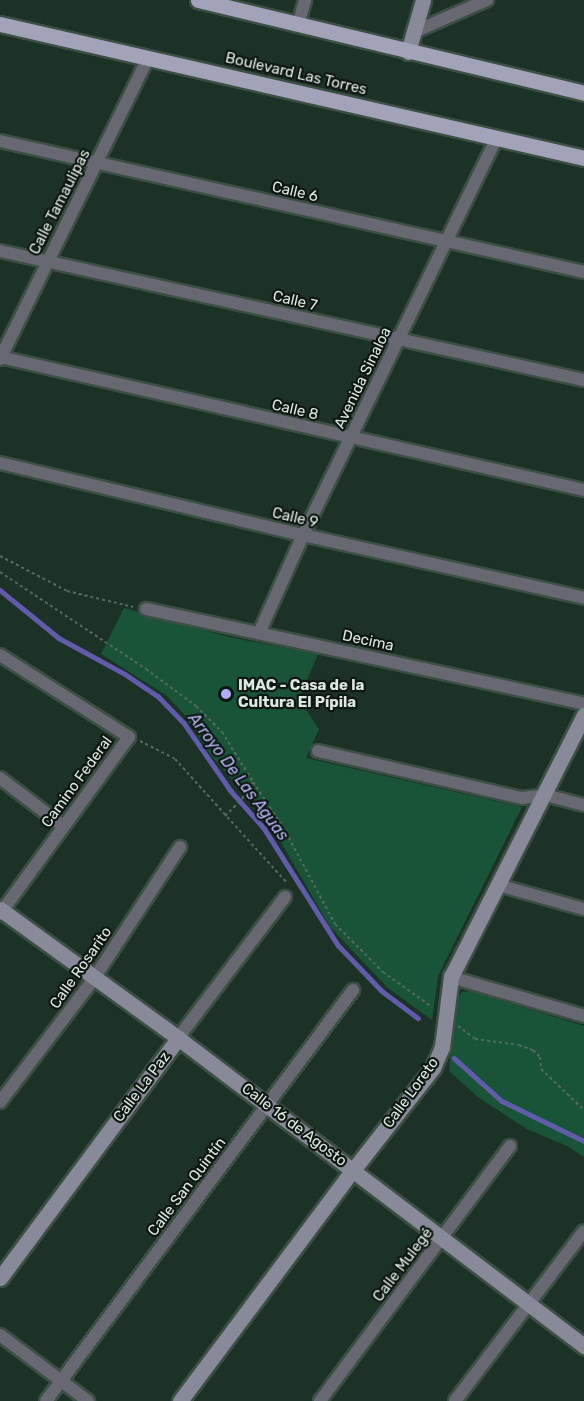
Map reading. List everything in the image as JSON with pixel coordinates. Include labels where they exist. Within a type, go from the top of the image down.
[{"type":"main road","points":[[198,0],[584,93]]},
{"type":"main road","name":"Boulevard Las Torres","points":[[0,24],[584,158]]},
{"type":"street","points":[[298,25],[305,0]]},
{"type":"street","points":[[408,52],[423,0]]},
{"type":"street","points":[[414,32],[487,0]]},
{"type":"street","name":"Calle Tamaulipas","points":[[0,358],[148,58]]},
{"type":"street","name":"Avenida Sinaloa","points":[[259,633],[350,438],[497,138]]},
{"type":"street","name":"Calle 6","points":[[0,141],[584,272]]},
{"type":"street","name":"Calle 7","points":[[0,250],[584,380]]},
{"type":"street","name":"Calle 8","points":[[0,358],[584,490]]},
{"type":"street","name":"Calle 9","points":[[0,464],[303,536],[584,598]]},
{"type":"street","name":"Decima","points":[[146,609],[584,704]]},
{"type":"street","name":"Camino Federal","points":[[0,655],[129,736],[1,911]]},
{"type":"street","name":"Calle Loreto","points":[[180,1401],[353,1170],[433,1068],[442,1047],[451,977],[584,715]]},
{"type":"street","points":[[318,751],[522,798],[545,795],[584,805]]},
{"type":"street","points":[[0,778],[63,826]]},
{"type":"street","name":"Calle Rosarito","points":[[0,1102],[93,980],[180,847]]},
{"type":"street","points":[[498,885],[584,909]]},
{"type":"street","name":"Calle La Paz","points":[[0,1278],[285,897]]},
{"type":"street","name":"Calle 16 de Agosto","points":[[1,911],[93,980],[178,1038],[584,1346]]},
{"type":"street","points":[[451,977],[584,1016]]},
{"type":"street","name":"Calle San Quintín","points":[[46,1401],[353,990]]},
{"type":"street","name":"Calle Mulegé","points":[[320,1401],[510,1146]]},
{"type":"street","points":[[455,1401],[584,1231]]},
{"type":"street","points":[[0,1335],[88,1401]]},
{"type":"path","points":[[0,556],[67,591],[146,609]]},
{"type":"path","points":[[0,572],[146,669],[196,706],[222,732],[283,827],[335,924],[383,972],[475,1039],[519,1045],[533,1050],[540,1057],[541,1069],[584,1110]]},
{"type":"path","points":[[129,736],[164,751],[175,759],[285,880],[290,891],[285,897]]},
{"type":"path","points":[[225,816],[242,799],[253,782]]},
{"type":"green space","points":[[124,608],[229,637],[318,654],[299,699],[319,729],[306,758],[522,807],[438,976],[432,1020],[388,988],[330,927],[271,825],[209,753],[184,714],[167,696],[101,654]]},
{"type":"green space","points":[[471,991],[584,1026],[584,1157],[567,1146],[527,1129],[479,1098],[449,1071],[455,1002],[462,992]]},
{"type":"waterway","name":"Arroyo De Las Aguas","points":[[0,590],[59,638],[125,674],[158,696],[184,723],[231,791],[264,828],[338,945],[382,991],[418,1018]]},
{"type":"waterway","name":"Arroyo De Las Aguas","points":[[454,1058],[502,1101],[584,1141]]},
{"type":"place","name":"IMAC - Casa de la Cultura El Pípila","points":[[226,694]]}]
